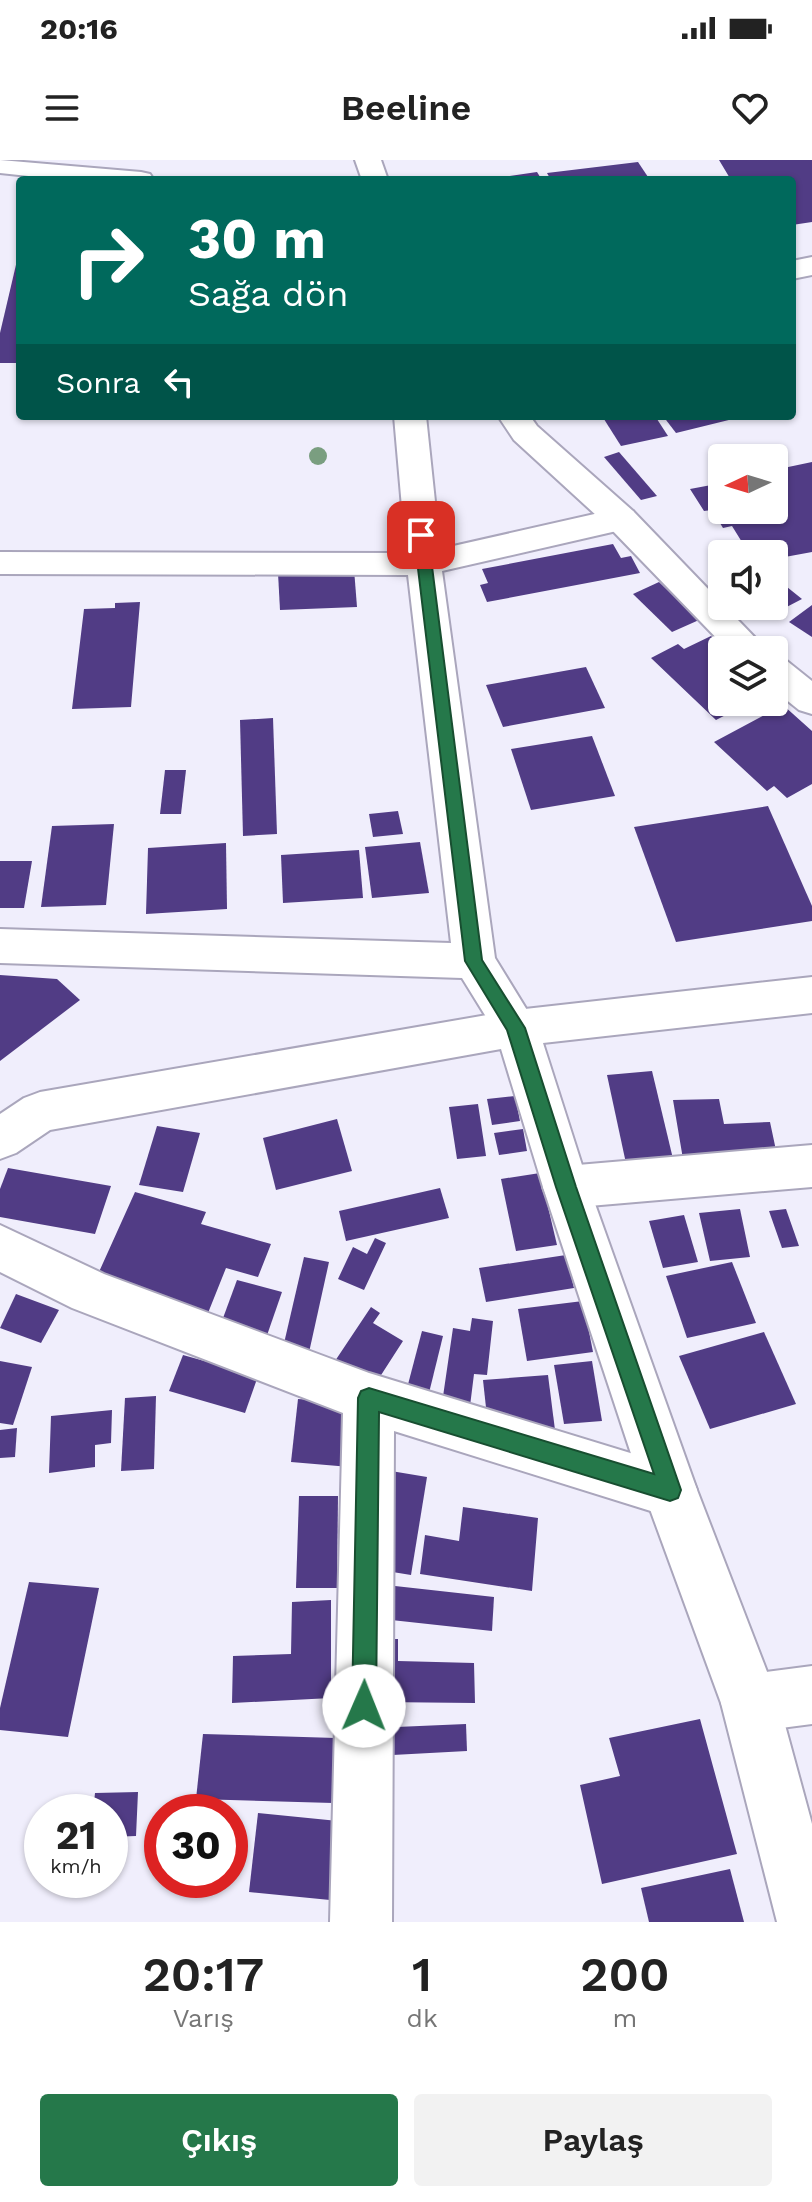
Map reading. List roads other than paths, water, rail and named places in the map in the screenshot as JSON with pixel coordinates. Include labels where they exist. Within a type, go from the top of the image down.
[{"type":"street","points":[[0,165],[103,176]]},
{"type":"street","points":[[410,420],[424,564],[474,961],[516,1028],[566,1187],[670,1490],[750,1703],[808,1922]]},
{"type":"street","points":[[517,420],[525,433],[621,519],[735,636]]},
{"type":"street","points":[[0,563],[424,564],[621,519]]},
{"type":"street","points":[[788,681],[812,701]]},
{"type":"street","points":[[0,946],[474,961]]},
{"type":"street","points":[[0,1139],[40,1112],[516,1028],[812,995]]},
{"type":"street","points":[[566,1187],[812,1166]]},
{"type":"street","points":[[0,1247],[89,1292],[369,1398],[670,1490]]},
{"type":"street","points":[[361,1922],[369,1398]]},
{"type":"street","points":[[750,1703],[812,1695]]}]
